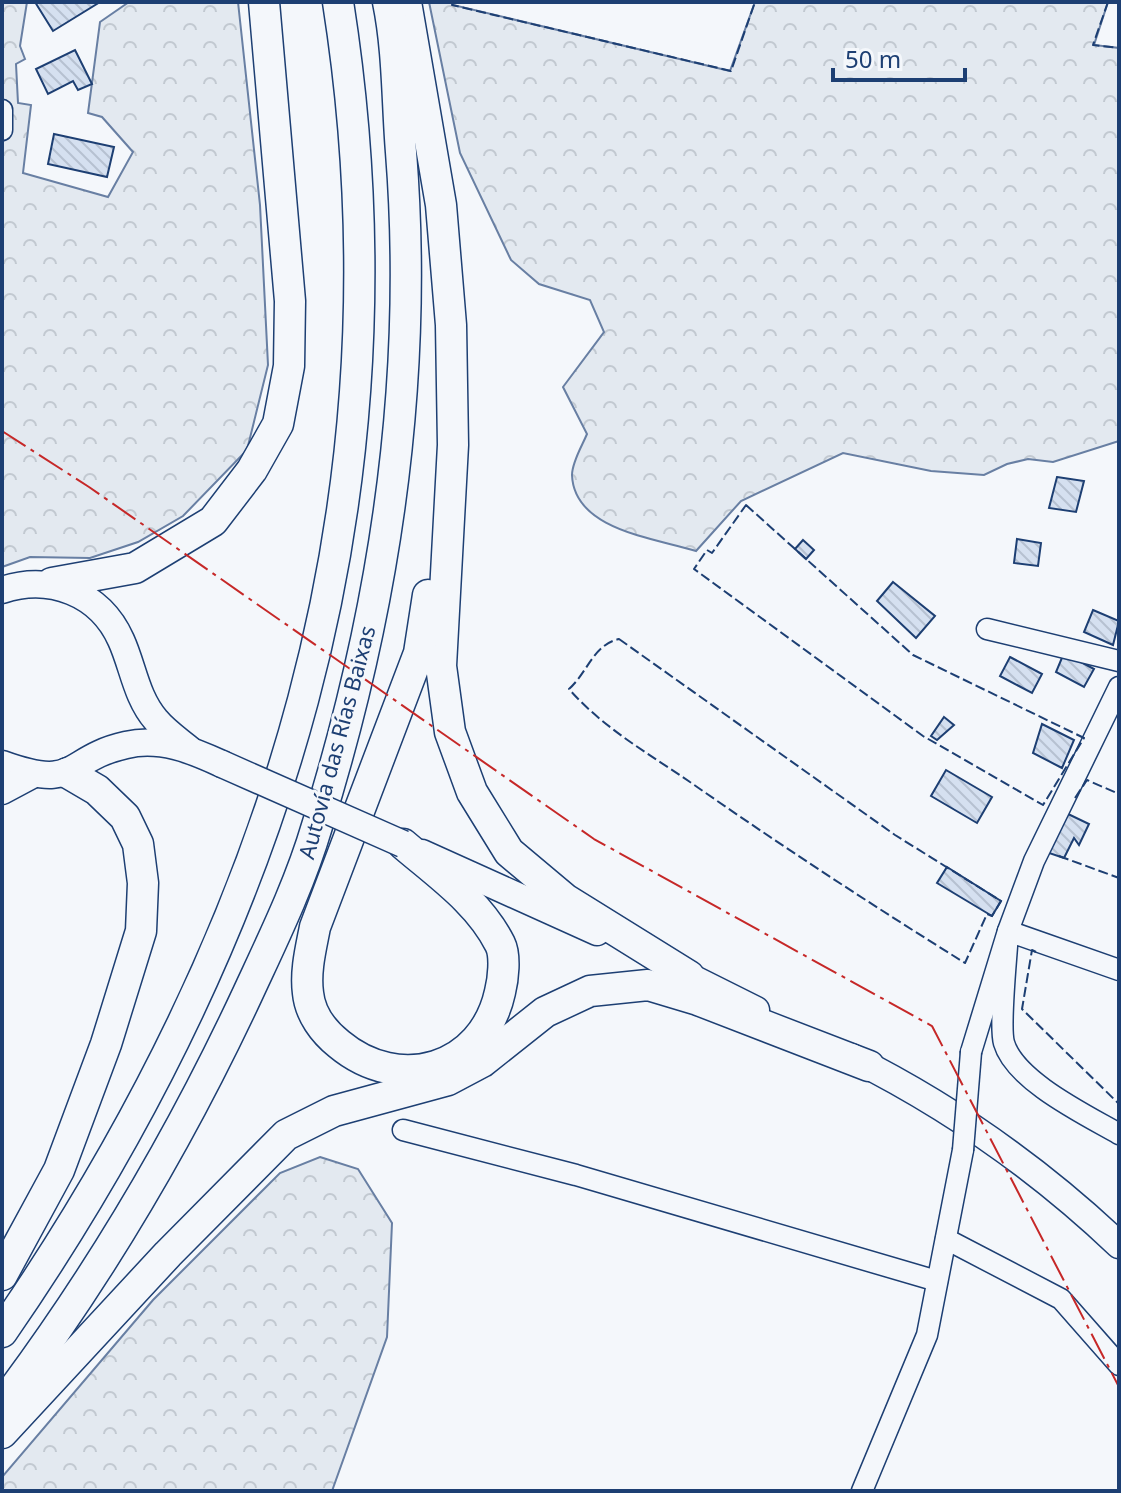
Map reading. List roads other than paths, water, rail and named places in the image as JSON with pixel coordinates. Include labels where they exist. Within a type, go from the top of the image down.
[{"type":"highway","points":[[52,583],[135,568],[172,549],[213,521],[252,470],[278,424],[289,366],[290,301],[264,2]]},
{"type":"highway","name":"Autovía das Rías Baixas","points":[[2,1332],[51,1261],[137,1117],[209,969],[268,820],[313,669],[347,487],[362,291],[352,112],[338,2]]},
{"type":"highway","name":"Autovía das Rías Baixas","points":[[2,1405],[129,1222],[212,1070],[279,925],[317,828],[354,689],[385,549],[401,425],[408,241],[388,2]]},
{"type":"highway","points":[[406,2],[441,205],[451,325],[453,445],[441,666],[450,732],[472,792],[509,852],[565,899],[689,976]]},
{"type":"highway","points":[[403,844],[478,909],[502,947],[502,984],[496,1013],[481,1037],[459,1056],[432,1068],[406,1072],[386,1069],[351,1054],[322,1030],[307,995],[308,961],[315,927],[419,653],[453,445]]},
{"type":"highway","points":[[2,1275],[59,1170],[106,1044],[141,931],[143,883],[138,844],[125,817],[97,790],[68,773]]},
{"type":"highway","points":[[2,1433],[168,1254],[286,1135],[334,1111],[448,1080],[482,1062],[545,1012],[590,991],[648,985],[698,1000],[869,1066]]},
{"type":"main road","points":[[2,590],[19,584],[52,583],[83,595],[103,614],[121,640],[131,674],[155,719],[189,749]]},
{"type":"main road","points":[[2,764],[32,775],[68,773],[127,744],[155,743],[189,749],[689,976],[869,1066],[942,1107],[1010,1152],[1068,1197],[1119,1245]]},
{"type":"main road","points":[[2,791],[32,775]]},
{"type":"street","points":[[2,110],[2,130]]},
{"type":"street","points":[[987,629],[1119,661]]},
{"type":"street","points":[[862,1491],[927,1335],[963,1150],[971,1052],[1008,931],[1034,861],[1119,687]]},
{"type":"street","points":[[1008,931],[1119,970]]},
{"type":"street","points":[[1008,931],[1004,1041],[1014,1063],[1034,1081],[1119,1134]]},
{"type":"street","points":[[403,1130],[576,1175],[937,1281]]},
{"type":"street","points":[[946,1239],[1061,1299],[1119,1365]]}]
